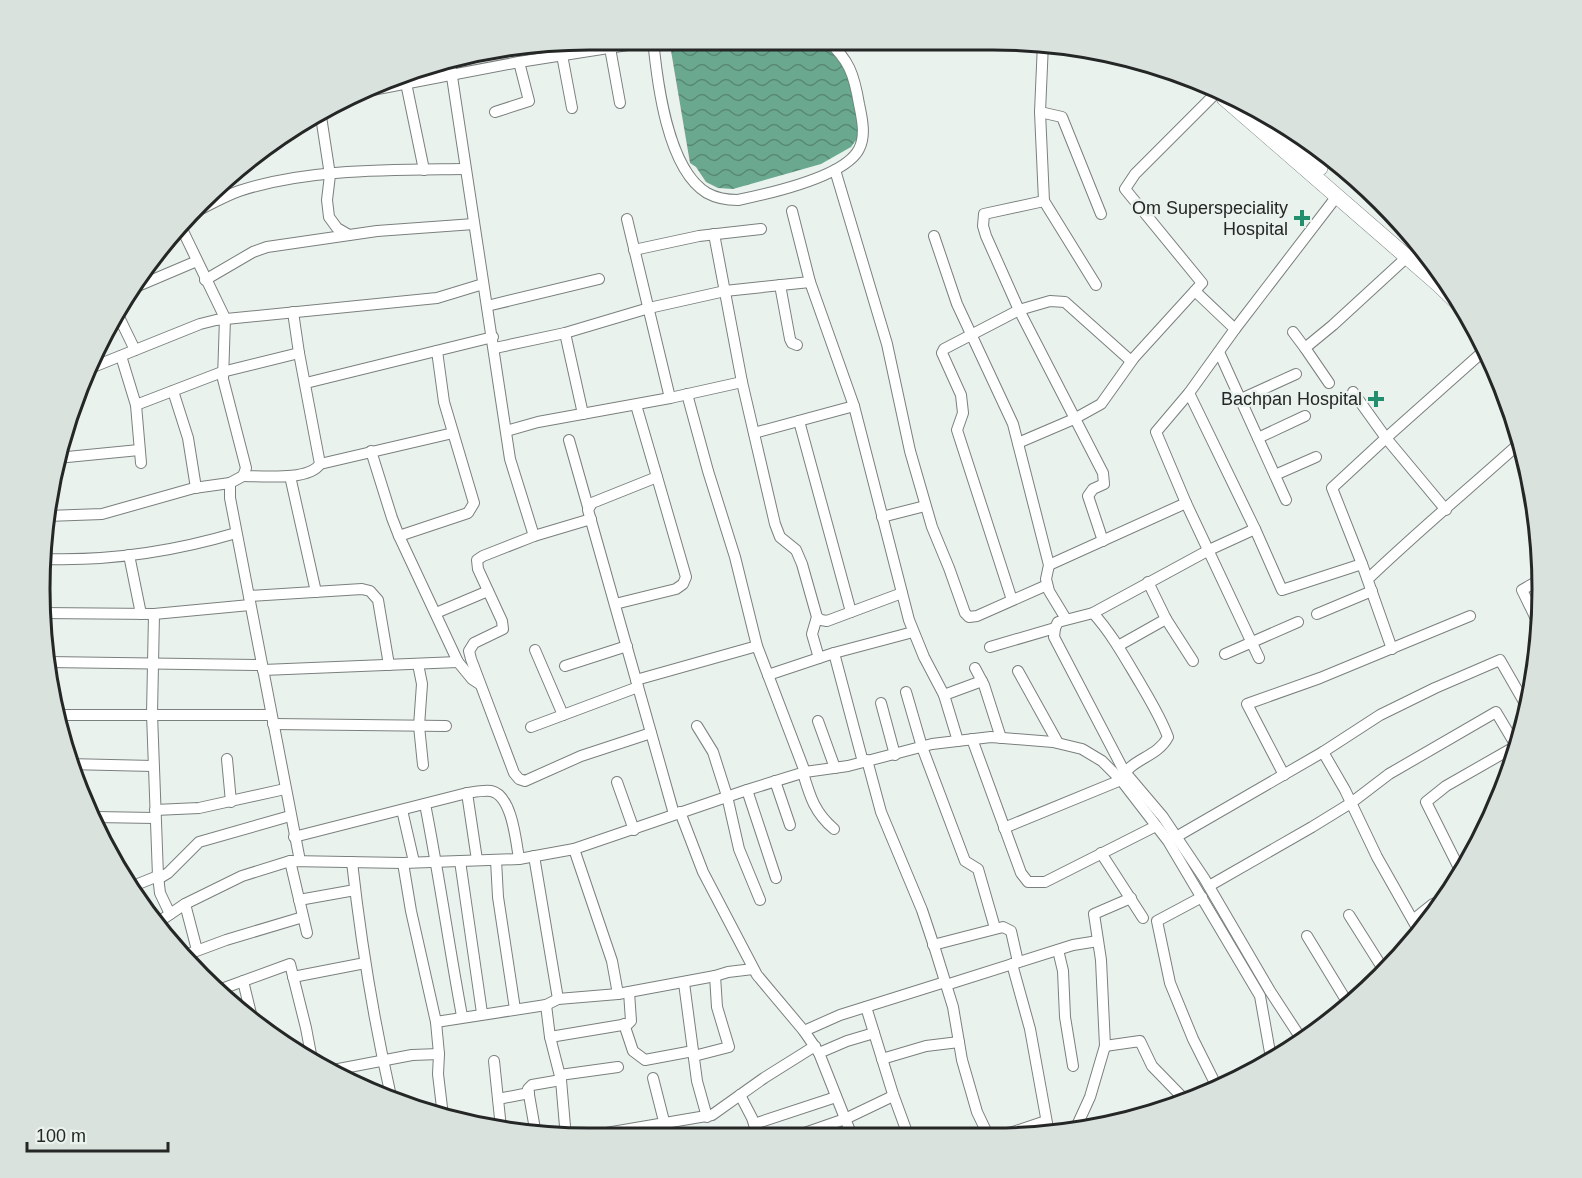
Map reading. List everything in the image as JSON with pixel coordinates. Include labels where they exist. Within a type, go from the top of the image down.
[{"type":"street","points":[[400,84],[596,50]]},
{"type":"street","points":[[610,50],[620,103]]},
{"type":"street","points":[[654,50],[662,101],[675,151],[683,167],[707,193],[725,200],[738,200],[816,179],[835,170],[852,158],[859,149],[863,136],[855,80],[848,62],[839,50]]},
{"type":"street","points":[[1043,52],[1040,112],[1044,201],[1096,285]]},
{"type":"street","points":[[562,55],[572,108]]},
{"type":"street","points":[[495,112],[529,100],[519,62]]},
{"type":"street","points":[[451,67],[510,459],[534,536]]},
{"type":"street","points":[[406,83],[424,170]]},
{"type":"street","points":[[1018,442],[1074,419],[1101,404],[1133,359],[1202,283],[1125,189],[1135,174],[1212,97]]},
{"type":"street","points":[[1232,105],[1442,289]]},
{"type":"street","points":[[1040,112],[1062,117],[1101,214]]},
{"type":"street","points":[[322,121],[330,175],[327,200],[329,217],[337,228],[349,235]]},
{"type":"street","points":[[1283,134],[1411,248]]},
{"type":"street","points":[[214,202],[254,187],[330,175],[465,169]]},
{"type":"street","points":[[835,170],[887,344],[900,412],[925,506],[965,613],[969,617],[977,616],[1047,585]]},
{"type":"street","points":[[1259,658],[1186,503],[1156,432],[1189,393],[1337,196]]},
{"type":"street","points":[[1044,201],[984,214],[983,226],[1019,310],[1103,473],[1104,484],[1093,489],[1088,496],[1103,541]]},
{"type":"street","points":[[792,211],[810,282],[854,406],[914,632],[924,657],[944,694],[958,741]]},
{"type":"street","points":[[627,219],[670,398]]},
{"type":"street","points":[[205,280],[267,247],[349,235],[474,224]]},
{"type":"street","points":[[634,250],[714,234],[761,229]]},
{"type":"street","points":[[184,232],[225,318],[222,372],[244,455],[246,468],[243,476]]},
{"type":"street","points":[[714,234],[742,382],[775,524],[780,537],[796,550],[817,616],[812,634],[819,658]]},
{"type":"street","points":[[934,236],[957,304],[1013,424],[1048,565],[1047,585],[1066,619]]},
{"type":"street","points":[[1305,348],[1407,257]]},
{"type":"street","points":[[144,283],[197,261]]},
{"type":"street","points":[[487,306],[599,279]]},
{"type":"street","points":[[306,383],[437,351],[565,333],[649,308],[725,291],[810,282]]},
{"type":"street","points":[[99,365],[200,324],[225,318],[437,298],[483,284]]},
{"type":"street","points":[[780,285],[790,339],[797,345]]},
{"type":"street","points":[[1195,291],[1235,329]]},
{"type":"street","points":[[1012,600],[957,430],[963,413],[961,395],[942,353],[944,349],[1019,310],[1050,301],[1065,302],[1131,361],[1133,359]]},
{"type":"street","points":[[293,312],[320,464]]},
{"type":"street","points":[[121,321],[135,350]]},
{"type":"street","points":[[1293,332],[1329,383]]},
{"type":"street","points":[[565,333],[583,414]]},
{"type":"street","points":[[399,536],[455,518],[468,513],[471,509],[473,498],[444,402],[437,351]]},
{"type":"street","points":[[1218,352],[1286,500]]},
{"type":"street","points":[[136,405],[222,372],[299,353]]},
{"type":"street","points":[[1392,649],[1368,579],[1332,488],[1479,355]]},
{"type":"street","points":[[120,356],[136,405],[141,463]]},
{"type":"street","points":[[1241,399],[1296,374]]},
{"type":"street","points":[[506,431],[538,422],[636,405],[742,382]]},
{"type":"street","points":[[173,391],[188,438],[196,488]]},
{"type":"street","points":[[1353,392],[1386,438],[1446,510]]},
{"type":"street","points":[[1189,393],[1255,529],[1281,590],[1362,564]]},
{"type":"street","points":[[687,394],[735,557],[757,646],[810,795],[821,818],[834,829]]},
{"type":"street","points":[[615,604],[676,589],[684,584],[686,577],[636,405]]},
{"type":"street","points":[[754,433],[854,406]]},
{"type":"street","points":[[1258,438],[1305,416]]},
{"type":"street","points":[[799,421],[851,612]]},
{"type":"street","points":[[55,516],[102,514],[196,488],[230,483],[243,476],[290,476],[310,472],[320,464],[453,433]]},
{"type":"street","points":[[569,440],[651,733],[677,813],[703,872],[753,969],[817,1049],[848,1128]]},
{"type":"street","points":[[1368,579],[1416,533],[1446,510],[1514,448]]},
{"type":"street","points":[[66,457],[140,450]]},
{"type":"street","points":[[371,451],[399,536],[458,662],[472,679],[479,683]]},
{"type":"street","points":[[1275,475],[1316,457]]},
{"type":"street","points":[[290,476],[316,592]]},
{"type":"street","points":[[588,507],[592,503],[657,477]]},
{"type":"street","points":[[230,483],[236,532],[294,837],[299,900],[307,933]]},
{"type":"street","points":[[1048,565],[1186,503]]},
{"type":"street","points":[[882,516],[925,506]]},
{"type":"street","points":[[591,519],[534,536],[483,555],[477,560],[478,569],[502,621],[503,629],[470,647],[471,659],[514,773],[519,779],[525,780],[582,756],[651,733]]},
{"type":"street","points":[[1255,529],[1209,550],[1093,612],[1058,622],[1054,637],[1100,723],[1122,776],[1202,897],[1260,996],[1270,1052]]},
{"type":"street","points":[[51,559],[80,560],[177,549],[236,532]]},
{"type":"street","points":[[129,555],[141,614]]},
{"type":"street","points":[[1148,582],[1166,619],[1193,661]]},
{"type":"street","points":[[1531,609],[1522,590],[1532,584]]},
{"type":"street","points":[[51,613],[154,614],[249,600],[362,589],[370,591],[378,600],[389,665]]},
{"type":"street","points":[[436,613],[488,591]]},
{"type":"street","points":[[1317,614],[1372,591]]},
{"type":"street","points":[[817,616],[827,621],[902,593]]},
{"type":"street","points":[[1004,828],[1122,776],[1163,746],[1168,736],[1163,723],[1108,628],[1093,612]]},
{"type":"street","points":[[154,614],[152,714],[158,878],[160,893],[170,914]]},
{"type":"street","points":[[1284,775],[1247,704],[1320,678],[1470,616]]},
{"type":"street","points":[[1118,646],[1166,619]]},
{"type":"street","points":[[1225,654],[1298,622]]},
{"type":"street","points":[[990,647],[1055,628]]},
{"type":"street","points":[[768,675],[834,653],[914,632]]},
{"type":"street","points":[[565,666],[627,646]]},
{"type":"street","points":[[531,727],[637,684],[757,646]]},
{"type":"street","points":[[534,650],[563,715]]},
{"type":"street","points":[[834,653],[881,812],[922,910],[953,1007],[959,1042],[977,1112],[985,1128]]},
{"type":"street","points":[[1176,837],[1323,752],[1380,715],[1500,660],[1521,697]]},
{"type":"street","points":[[55,662],[153,663],[262,668],[458,662]]},
{"type":"street","points":[[418,664],[422,684],[419,726],[423,765]]},
{"type":"street","points":[[975,668],[982,681],[1001,738]]},
{"type":"street","points":[[1018,671],[1058,743]]},
{"type":"street","points":[[944,694],[982,681]]},
{"type":"street","points":[[906,692],[922,747],[966,864],[978,869],[995,928]]},
{"type":"street","points":[[881,703],[895,755]]},
{"type":"street","points":[[1209,886],[1281,846],[1351,803],[1389,774],[1496,712],[1511,738]]},
{"type":"street","points":[[65,715],[152,714],[446,726]]},
{"type":"street","points":[[818,721],[835,768]]},
{"type":"street","points":[[697,726],[713,752],[727,796],[739,849],[760,900]]},
{"type":"street","points":[[163,919],[184,904],[242,876],[295,861],[409,863],[519,859],[574,849],[775,781],[922,747],[972,739],[1001,738],[1058,743],[1082,749],[1102,761],[1122,776],[1163,817],[1209,886],[1298,1034]]},
{"type":"street","points":[[972,739],[1021,873],[1028,882],[1044,882],[1156,826]]},
{"type":"street","points":[[1323,752],[1377,857],[1415,924]]},
{"type":"street","points":[[1457,864],[1426,802],[1446,786],[1507,754]]},
{"type":"street","points":[[227,759],[231,802]]},
{"type":"street","points":[[79,764],[153,766]]},
{"type":"street","points":[[775,781],[790,825]]},
{"type":"street","points":[[616,782],[634,830]]},
{"type":"street","points":[[100,817],[155,814],[199,808],[285,789]]},
{"type":"street","points":[[747,790],[776,878]]},
{"type":"street","points":[[294,837],[467,793],[491,791],[502,798],[513,820],[519,859]]},
{"type":"street","points":[[467,793],[477,860]]},
{"type":"street","points":[[425,804],[437,862],[442,906],[462,1016]]},
{"type":"street","points":[[402,810],[409,863],[411,911],[436,1022],[442,1108]]},
{"type":"street","points":[[137,885],[168,873],[199,842],[290,816]]},
{"type":"street","points":[[550,1036],[631,1021],[624,993],[574,849]]},
{"type":"street","points":[[1101,853],[1143,918]]},
{"type":"street","points":[[534,856],[558,999]]},
{"type":"street","points":[[496,860],[498,897],[515,1009]]},
{"type":"street","points":[[460,861],[482,1013]]},
{"type":"street","points":[[352,862],[365,963],[389,1090]]},
{"type":"street","points":[[299,900],[355,890]]},
{"type":"street","points":[[1202,897],[1157,921],[1170,983],[1192,1039],[1214,1081]]},
{"type":"street","points":[[1079,1121],[1090,1096],[1105,1046],[1101,960],[1094,914],[1131,898]]},
{"type":"street","points":[[184,904],[198,950]]},
{"type":"street","points":[[1413,920],[1427,908]]},
{"type":"street","points":[[1349,915],[1380,964]]},
{"type":"street","points":[[191,953],[303,917]]},
{"type":"street","points":[[933,945],[995,928],[1003,927],[1011,931],[1015,963],[1030,1029],[1047,1125]]},
{"type":"street","points":[[1307,936],[1345,998]]},
{"type":"street","points":[[804,1031],[866,1007],[1058,950],[1098,941]]},
{"type":"street","points":[[1058,950],[1063,971],[1065,1017],[1073,1066]]},
{"type":"street","points":[[293,977],[365,963]]},
{"type":"street","points":[[225,987],[290,964],[310,1050]]},
{"type":"street","points":[[436,1022],[462,1016],[546,1005],[558,999],[624,993],[753,969]]},
{"type":"street","points":[[624,1024],[633,1051],[645,1060],[729,1047],[717,1007],[715,976]]},
{"type":"street","points":[[243,981],[250,1007]]},
{"type":"street","points":[[684,983],[697,1081],[707,1117]]},
{"type":"street","points":[[546,1005],[550,1036],[561,1077],[565,1127]]},
{"type":"street","points":[[866,1007],[893,1096],[905,1128]]},
{"type":"street","points":[[639,1128],[707,1117],[717,1113],[740,1095],[817,1049],[874,1033]]},
{"type":"street","points":[[1105,1046],[1140,1041],[1152,1066],[1180,1095]]},
{"type":"street","points":[[882,1059],[926,1046],[959,1042]]},
{"type":"street","points":[[342,1068],[420,1054],[439,1054]]},
{"type":"street","points":[[494,1061],[500,1121]]},
{"type":"street","points":[[534,1125],[528,1089],[532,1085],[561,1077],[618,1067]]},
{"type":"street","points":[[653,1078],[665,1128]]},
{"type":"street","points":[[498,1099],[529,1094]]},
{"type":"street","points":[[740,1095],[755,1128]]},
{"type":"street","points":[[819,1128],[893,1096]]},
{"type":"street","points":[[754,1124],[836,1097]]},
{"type":"street","points":[[1028,1127],[1046,1121]]},
{"type":"water","points":[[671,50],[830,50],[855,87],[862,132],[851,147],[821,164],[733,189],[718,188],[706,182],[696,167],[690,163]]},
{"type":"place","name":"Om Superspeciality Hospital","points":[[1302,218]]},
{"type":"place","name":"Bachpan Hospital","points":[[1376,399]]}]
